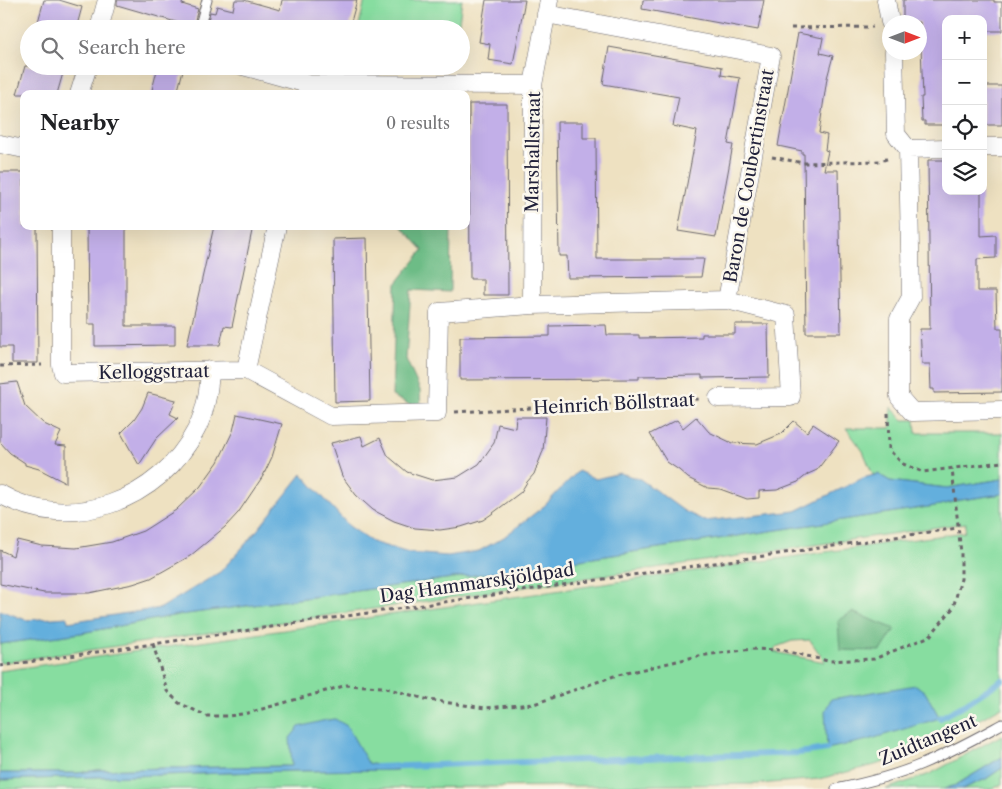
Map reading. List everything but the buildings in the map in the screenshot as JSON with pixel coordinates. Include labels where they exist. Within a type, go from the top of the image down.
[{"type":"street","points":[[104,20],[107,0]]},
{"type":"street","points":[[885,15],[886,0]]},
{"type":"street","name":"Marshallstraat","points":[[532,305],[533,85],[547,7]]},
{"type":"street","name":"Baron de Coubertinstraat","points":[[532,305],[727,300],[771,56],[547,7]]},
{"type":"street","points":[[894,60],[896,134],[908,149],[911,297],[898,319],[893,402],[912,412],[1002,410]]},
{"type":"street","points":[[81,90],[85,75]]},
{"type":"street","points":[[268,75],[307,89],[533,85]]},
{"type":"street","points":[[0,144],[20,148]]},
{"type":"street","points":[[987,147],[1002,147]]},
{"type":"street","points":[[908,149],[942,148]]},
{"type":"street","points":[[61,230],[62,369]]},
{"type":"street","points":[[246,370],[276,230]]},
{"type":"street","name":"Heinrich Böllstraat","points":[[718,398],[791,397],[786,315],[727,300]]},
{"type":"street","points":[[437,413],[439,312],[532,305]]},
{"type":"street","name":"Kelloggstraat","points":[[62,369],[246,370],[331,416],[437,413]]},
{"type":"street","points":[[0,494],[24,505],[45,510],[65,511],[86,510],[106,506],[144,489],[174,463],[197,429],[209,390],[210,370]]},
{"type":"lane","points":[[201,20],[207,0]]},
{"type":"lane","name":"Zuidtangent","points":[[836,789],[872,781],[921,765],[958,748],[1002,724]]},
{"type":"path","points":[[791,28],[882,25]]},
{"type":"path","points":[[754,153],[803,163],[881,162],[908,149]]},
{"type":"path","points":[[0,366],[62,369]]},
{"type":"path","name":"Heinrich Böllstraat","points":[[437,413],[718,398]]},
{"type":"path","points":[[893,402],[889,450],[904,464],[923,472],[1002,462]]},
{"type":"path","points":[[153,644],[168,691],[179,703],[207,716],[229,716],[248,713],[347,685],[382,687],[429,700],[485,708],[534,704],[614,676],[698,656],[751,648],[781,650],[828,661],[874,659],[930,636],[953,608],[961,579],[961,553],[952,469]]},
{"type":"path","name":"Dag Hammarskjöldpad","points":[[0,666],[958,528]]},
{"type":"green space","points":[[365,0],[462,0],[459,20],[360,20]]},
{"type":"green space","points":[[405,230],[451,230],[450,292],[411,290],[406,359],[420,390],[421,410],[392,396],[396,284],[423,250]]},
{"type":"green space","points":[[891,407],[903,420],[915,420],[916,433],[1002,433],[1002,479],[947,488],[890,481],[878,474],[873,475],[863,451],[846,428],[891,428]]},
{"type":"green space","points":[[1002,494],[1002,707],[927,748],[875,765],[819,779],[759,784],[278,789],[0,789],[0,780],[291,771],[394,770],[282,766],[97,770],[78,773],[0,773],[0,671],[965,532],[966,523],[0,663],[0,644],[81,633],[172,616],[534,567],[941,505]],"holes":[[[810,640],[825,662],[774,652],[776,647],[792,641]]]},
{"type":"green space","points":[[852,612],[895,629],[881,651],[840,650],[838,621]]},
{"type":"green space","points":[[1002,735],[1002,757],[956,785],[944,789],[886,789],[930,774]]},
{"type":"green space","points":[[1002,768],[1002,784],[993,789],[962,789],[986,779]]},
{"type":"water","points":[[578,471],[596,479],[620,473],[640,479],[684,511],[705,521],[796,511],[863,478],[878,474],[890,481],[947,488],[1002,479],[1002,494],[534,567],[172,616],[81,633],[0,644],[0,610],[26,620],[67,617],[68,622],[161,608],[220,572],[251,538],[302,474],[349,526],[372,542],[409,553],[448,556],[479,551],[504,537],[544,506]]},
{"type":"water","points":[[916,685],[925,692],[940,718],[868,740],[827,749],[825,711],[831,699]]},
{"type":"water","points":[[335,719],[347,726],[368,763],[397,770],[291,771],[0,780],[0,773],[78,773],[97,770],[292,766],[290,738],[299,727]]},
{"type":"water","points":[[1002,757],[1002,768],[986,779],[962,789],[944,789],[956,785]]},
{"type":"waterway","points":[[940,718],[1002,680]]},
{"type":"waterway","points":[[376,767],[799,753],[827,749]]}]
